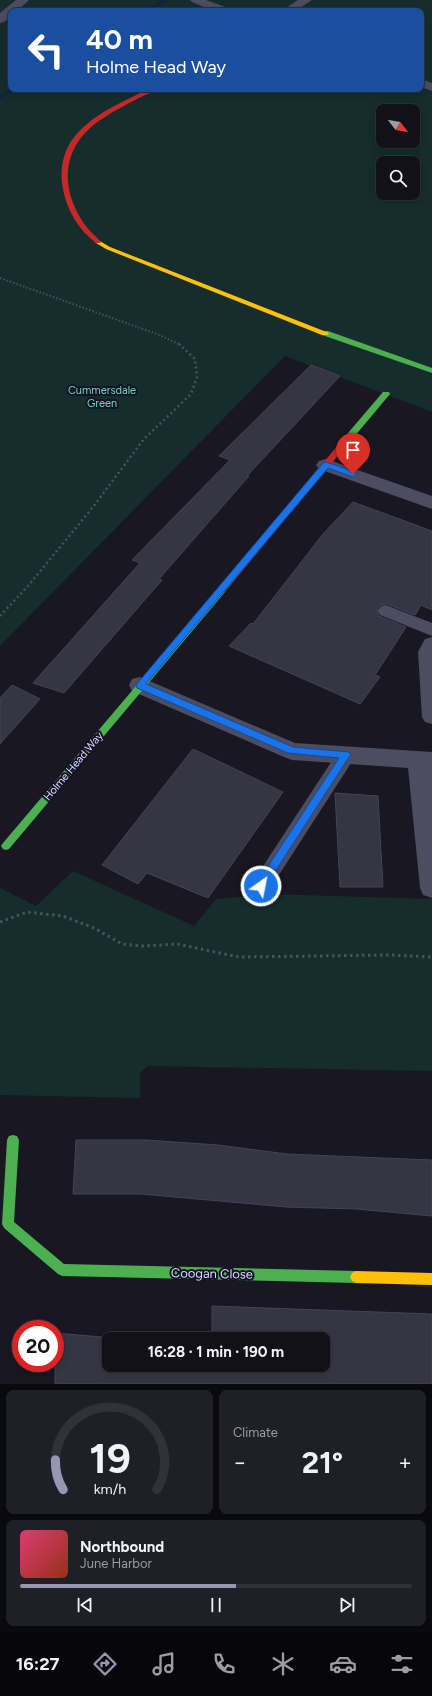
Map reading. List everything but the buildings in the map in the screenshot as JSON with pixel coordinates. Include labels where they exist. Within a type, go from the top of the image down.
[{"type":"street","points":[[148,92],[91,125],[80,133],[72,144],[65,160],[66,187],[72,210],[85,230],[108,248],[330,335],[432,371]]},
{"type":"street","name":"Holme Head Way","points":[[6,846],[386,394]]},
{"type":"street","points":[[326,465],[432,503]]},
{"type":"street","points":[[140,685],[292,751],[426,761],[432,888]]},
{"type":"street","name":"Coogan Close","points":[[14,1140],[4,1224],[62,1270],[432,1278]]},
{"type":"lane","points":[[13,8],[23,0]]},
{"type":"lane","points":[[196,0],[216,8]]},
{"type":"lane","points":[[293,8],[306,0]]},
{"type":"lane","points":[[0,19],[8,12]]},
{"type":"lane","points":[[386,611],[432,630]]},
{"type":"lane","points":[[432,644],[427,652],[432,717]]},
{"type":"lane","points":[[261,886],[346,755]]},
{"type":"path","points":[[0,278],[157,334],[180,344],[195,359],[197,377],[191,394],[144,439],[93,507],[28,586],[0,616]]},
{"type":"path","points":[[0,922],[28,912],[63,916],[94,928],[122,944],[143,946],[177,944],[239,957],[390,955],[432,956]]},
{"type":"green space","name":"Cummersdale Green","points":[[0,0],[432,0],[432,412],[285,356],[0,646]]},
{"type":"green space","points":[[73,871],[194,926],[216,899],[269,894],[432,899],[432,1071],[148,1066],[140,1073],[140,1098],[0,1095],[0,888],[36,906]]},
{"type":"waterway","points":[[152,8],[165,0]]},
{"type":"waterway","points":[[0,97],[9,92]]},
{"type":"traffic: fast","points":[[325,333],[432,371]]},
{"type":"traffic: fast","points":[[351,435],[386,394]]},
{"type":"traffic: fast","points":[[6,846],[222,590]]},
{"type":"traffic: fast","points":[[13,1140],[8,1224],[62,1270],[356,1277]]},
{"type":"traffic: slow","points":[[98,242],[108,248],[325,333]]},
{"type":"traffic: slow","points":[[356,1277],[432,1279]]},
{"type":"traffic: jam","points":[[98,242],[83,228],[70,204],[64,175],[67,156],[74,141],[86,128],[101,116],[147,92]]},
{"type":"traffic: jam","points":[[222,590],[351,435]]},
{"type":"route","points":[[261,886],[346,755],[292,751],[140,685],[326,465],[353,474]]}]
